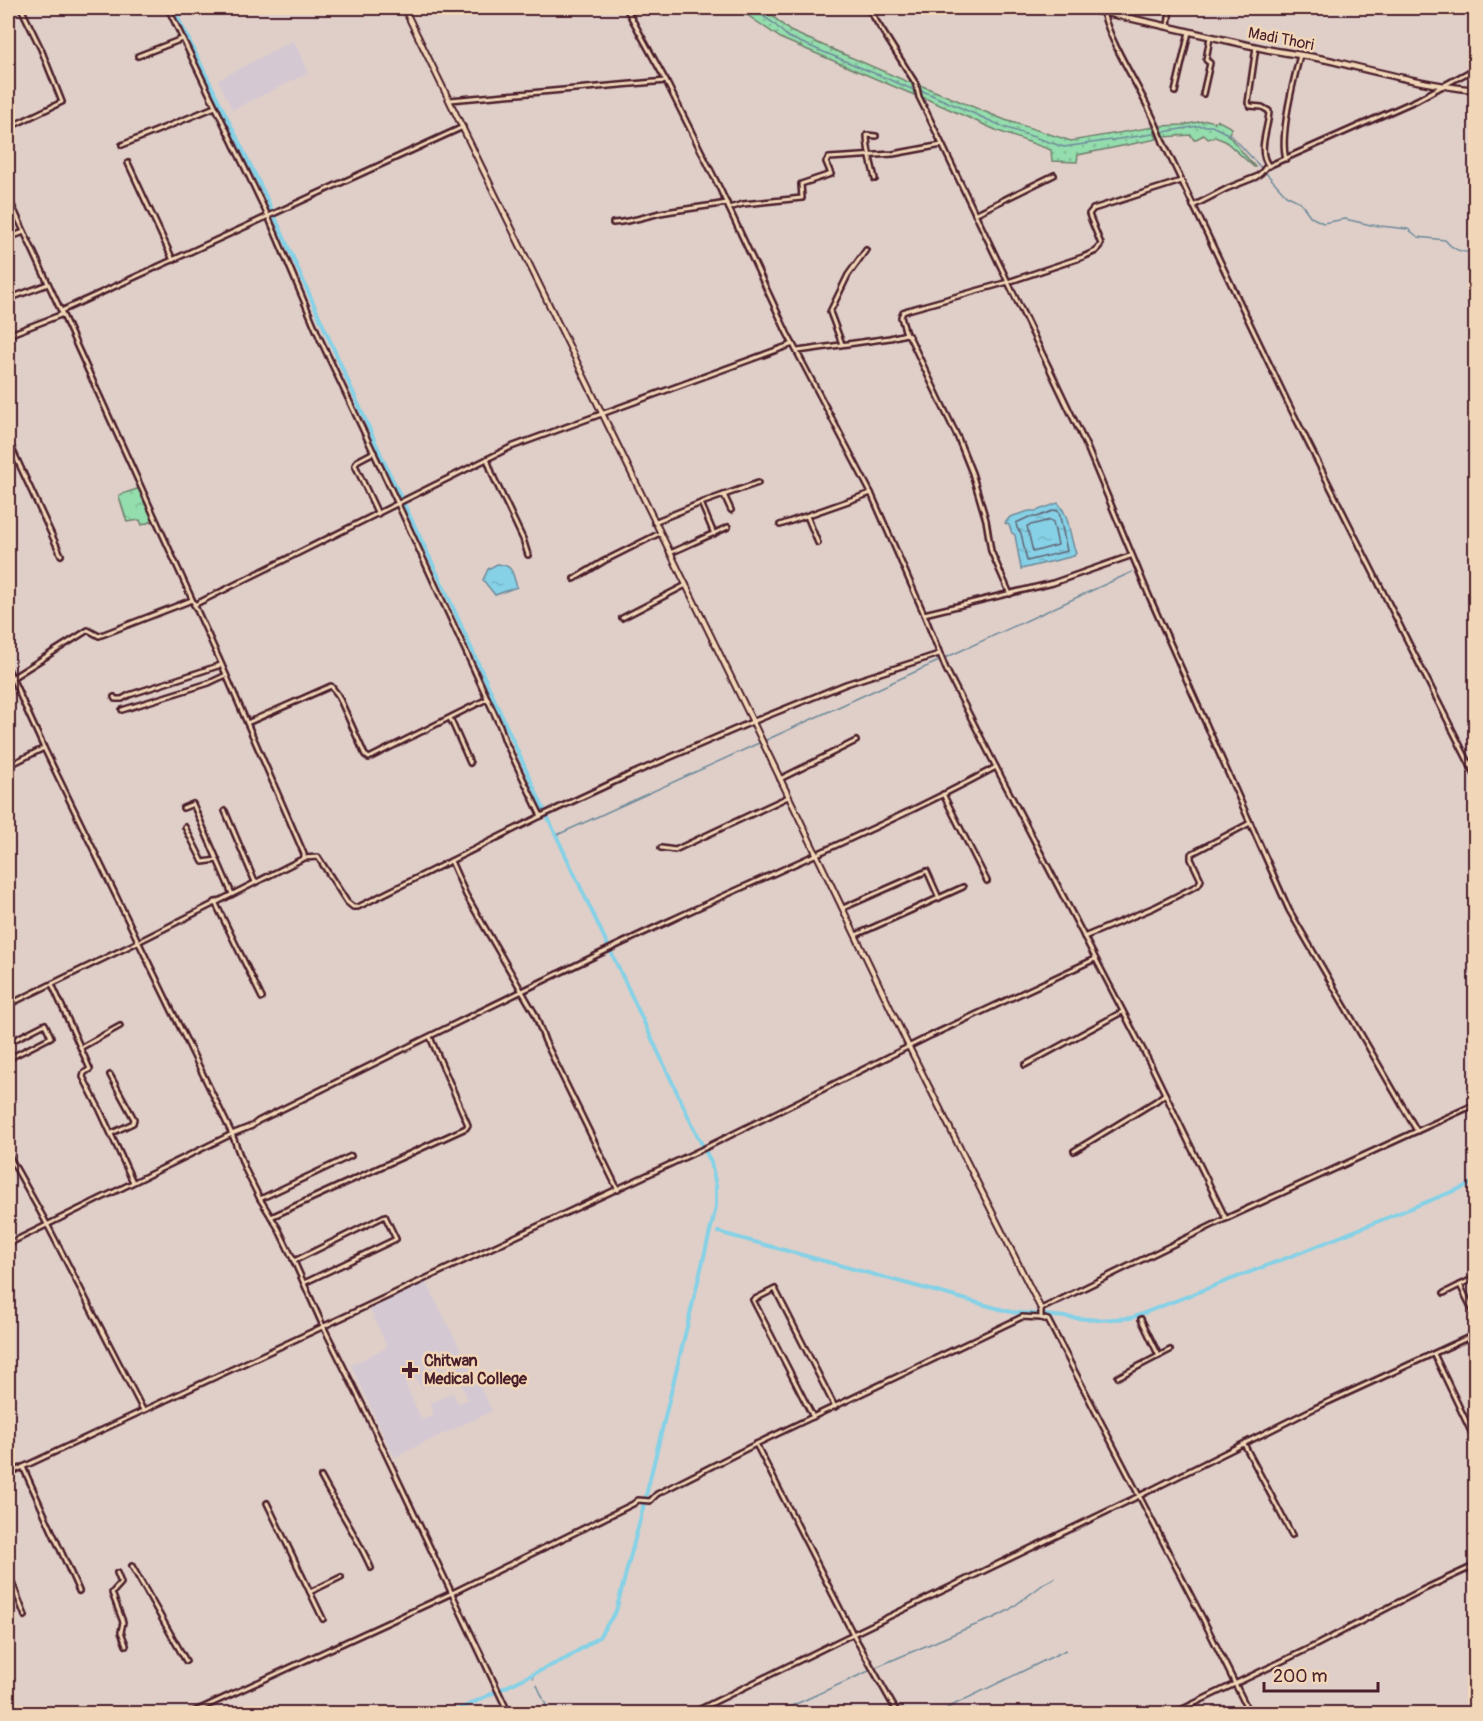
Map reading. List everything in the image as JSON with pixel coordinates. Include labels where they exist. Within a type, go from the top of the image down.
[{"type":"main road","name":"Madi Thori","points":[[1083,8],[1099,9],[1256,47],[1441,86],[1476,90]]},
{"type":"street","points":[[8,128],[62,102],[21,8]]},
{"type":"street","points":[[168,8],[268,216],[320,339],[398,504],[505,741],[542,815]]},
{"type":"street","points":[[404,8],[909,1047],[1041,1310],[1041,1318]]},
{"type":"street","points":[[626,8],[666,81],[727,203],[793,344],[871,493],[939,654],[1165,1094],[1226,1219]]},
{"type":"street","points":[[868,8],[916,84],[919,97],[1087,447],[1131,555],[1289,910],[1417,1131]]},
{"type":"street","points":[[1168,26],[1170,8]]},
{"type":"street","points":[[1099,9],[1157,124],[1162,142],[1288,402],[1476,777]]},
{"type":"street","points":[[1175,92],[1190,31]]},
{"type":"street","points":[[1203,94],[1210,66],[1206,60],[1210,35]]},
{"type":"street","points":[[138,56],[182,39]]},
{"type":"street","points":[[1256,47],[1248,103],[1250,106],[1262,107],[1269,111],[1263,150],[1267,166]]},
{"type":"street","points":[[1286,159],[1288,110],[1299,55]]},
{"type":"street","points":[[1193,206],[1261,174],[1267,166],[1417,100],[1476,68]]},
{"type":"street","points":[[450,100],[666,81]]},
{"type":"street","points":[[122,145],[215,107]]},
{"type":"street","points":[[8,335],[62,313],[463,127]]},
{"type":"street","points":[[875,179],[867,135],[876,136]]},
{"type":"street","points":[[729,208],[743,204],[800,199],[803,196],[802,183],[831,174],[827,159],[893,154],[942,145]]},
{"type":"street","points":[[129,163],[172,260]]},
{"type":"street","points":[[975,214],[1054,175]]},
{"type":"street","points":[[1010,594],[991,551],[986,520],[972,473],[918,353],[906,334],[901,317],[903,312],[1008,282],[1096,251],[1101,244],[1089,214],[1093,209],[1181,181]]},
{"type":"street","points":[[8,197],[226,675],[304,858]]},
{"type":"street","points":[[613,223],[727,203]]},
{"type":"street","points":[[8,238],[24,232]]},
{"type":"street","points":[[842,344],[830,312],[848,274],[866,250]]},
{"type":"street","points":[[8,299],[49,284]]},
{"type":"street","points":[[798,351],[906,334]]},
{"type":"street","points":[[194,604],[511,447],[793,344]]},
{"type":"street","points":[[8,440],[61,555]]},
{"type":"street","points":[[374,452],[357,461],[355,465],[378,514]]},
{"type":"street","points":[[487,459],[528,555]]},
{"type":"street","points":[[654,522],[758,483]]},
{"type":"street","points":[[780,525],[871,493]]},
{"type":"street","points":[[724,495],[731,510]]},
{"type":"street","points":[[700,503],[714,534]]},
{"type":"street","points":[[807,516],[818,543]]},
{"type":"street","points":[[670,554],[728,528]]},
{"type":"street","points":[[574,579],[660,533]]},
{"type":"street","points":[[924,614],[1053,583],[1131,555]]},
{"type":"street","points":[[622,618],[686,585]]},
{"type":"street","points":[[12,678],[88,630],[99,636],[192,600]]},
{"type":"street","points":[[8,1005],[304,858],[318,856],[347,902],[353,907],[358,907],[542,815],[627,776],[854,681],[939,654]]},
{"type":"street","points":[[114,697],[122,699],[221,665]]},
{"type":"street","points":[[8,669],[44,748],[232,1134],[245,1169],[294,1261],[509,1713]]},
{"type":"street","points":[[122,710],[209,683],[226,675]]},
{"type":"street","points":[[247,723],[331,686],[343,706],[365,755],[369,758],[487,699]]},
{"type":"street","points":[[450,718],[470,763]]},
{"type":"street","points":[[779,779],[856,741]]},
{"type":"street","points":[[8,766],[44,748]]},
{"type":"street","points":[[8,1244],[252,1126],[522,991],[816,855],[996,767]]},
{"type":"street","points":[[943,794],[987,881]]},
{"type":"street","points":[[661,848],[675,850],[788,797]]},
{"type":"street","points":[[183,808],[193,804],[232,894]]},
{"type":"street","points":[[225,811],[255,882]]},
{"type":"street","points":[[1084,937],[1155,907],[1198,885],[1201,880],[1191,854],[1250,823]]},
{"type":"street","points":[[185,827],[203,862],[217,860]]},
{"type":"street","points":[[451,861],[466,895],[535,1014],[545,1041],[618,1190]]},
{"type":"street","points":[[843,908],[927,871],[939,898]]},
{"type":"street","points":[[856,935],[963,887]]},
{"type":"street","points":[[215,902],[262,998]]},
{"type":"street","points":[[8,1474],[618,1190],[909,1047],[1095,959]]},
{"type":"street","points":[[52,984],[90,1069],[84,1073],[83,1077],[133,1182]]},
{"type":"street","points":[[1025,1065],[1122,1012]]},
{"type":"street","points":[[8,1044],[45,1024],[51,1037],[8,1059]]},
{"type":"street","points":[[81,1047],[120,1026]]},
{"type":"street","points":[[271,1217],[466,1128],[468,1125],[430,1037]]},
{"type":"street","points":[[111,1074],[134,1119],[133,1122],[111,1133]]},
{"type":"street","points":[[1074,1151],[1165,1094]]},
{"type":"street","points":[[1041,1310],[1226,1219],[1476,1104]]},
{"type":"street","points":[[8,1154],[9,1160],[47,1224],[143,1410]]},
{"type":"street","points":[[260,1199],[351,1156]]},
{"type":"street","points":[[294,1261],[385,1216],[396,1239],[304,1283]]},
{"type":"street","points":[[1444,1293],[1476,1277]]},
{"type":"street","points":[[1460,1285],[1476,1317]]},
{"type":"street","points":[[813,1417],[753,1300],[775,1289],[835,1407]]},
{"type":"street","points":[[189,1713],[452,1593],[642,1499],[648,1501],[657,1494],[756,1444],[1022,1317],[1048,1320],[1250,1713]]},
{"type":"street","points":[[1141,1319],[1160,1356]]},
{"type":"street","points":[[690,1713],[1139,1496],[1315,1408],[1476,1334]]},
{"type":"street","points":[[1118,1377],[1170,1350]]},
{"type":"street","points":[[1433,1353],[1476,1442]]},
{"type":"street","points":[[756,1444],[854,1634],[898,1713]]},
{"type":"street","points":[[1244,1444],[1292,1535]]},
{"type":"street","points":[[23,1466],[79,1591]]},
{"type":"street","points":[[321,1477],[338,1509],[351,1527],[371,1568]]},
{"type":"street","points":[[267,1503],[323,1619]]},
{"type":"street","points":[[1172,1713],[1316,1645],[1476,1565]]},
{"type":"street","points":[[132,1566],[186,1661]]},
{"type":"street","points":[[8,1572],[25,1616]]},
{"type":"street","points":[[117,1573],[121,1583],[112,1593],[123,1622],[122,1632],[126,1645]]},
{"type":"street","points":[[310,1592],[340,1577]]},
{"type":"shaded area","points":[[294,40],[308,73],[232,110],[218,80]]},
{"type":"shaded area","name":"Chitwan Medical College","points":[[426,1282],[492,1411],[394,1457],[351,1365],[387,1347],[369,1307]],"holes":[[[451,1363],[468,1399],[458,1404],[453,1393],[429,1404],[434,1415],[422,1420],[405,1384],[416,1378],[421,1388],[445,1377],[441,1367]]]},
{"type":"green space","points":[[737,8],[759,8],[790,31],[908,82],[911,80],[914,95],[782,39]]},
{"type":"green space","points":[[920,85],[1005,120],[1071,141],[1153,127],[1157,139],[1078,155],[1077,162],[1052,161],[1051,150],[998,131],[922,97]]},
{"type":"green space","points":[[1207,120],[1214,122],[1217,120],[1232,128],[1228,135],[1255,167],[1225,141],[1215,137],[1208,139],[1204,135],[1194,140],[1191,135],[1164,137],[1161,126],[1184,125]]},
{"type":"green space","points":[[140,488],[155,520],[142,525],[140,520],[127,522],[119,497],[119,495]]},
{"type":"water","points":[[1058,503],[1065,514],[1076,553],[1074,556],[1021,569],[1015,535],[1005,523],[1010,517]]},
{"type":"water","points":[[497,564],[509,568],[517,587],[495,595],[483,580],[488,569]]},
{"type":"waterway","points":[[173,8],[265,195],[385,464],[446,592],[540,801],[711,1162],[716,1186],[716,1207],[616,1611],[599,1637],[567,1658],[449,1714]]},
{"type":"waterway","points":[[750,8],[772,22],[788,37],[914,90],[925,92],[1004,127],[1064,147],[1153,134]]},
{"type":"waterway","points":[[1164,132],[1212,126],[1232,136],[1286,195],[1300,202],[1311,217],[1323,223],[1345,219],[1371,225],[1408,229],[1418,237],[1445,240],[1459,250],[1476,252]]},
{"type":"waterway","points":[[945,658],[1132,572]]},
{"type":"waterway","points":[[764,741],[941,660]]},
{"type":"waterway","points":[[557,835],[759,743]]},
{"type":"waterway","points":[[718,1232],[1011,1312],[1098,1320],[1131,1318],[1476,1182]]},
{"type":"waterway","points":[[874,1668],[994,1618],[1055,1578]]},
{"type":"waterway","points":[[935,1714],[1066,1650]]},
{"type":"waterway","points":[[774,1714],[871,1670]]},
{"type":"waterway","points":[[537,1685],[550,1714]]},
{"type":"place","name":"Chitwan Medical College","points":[[410,1370]]}]
